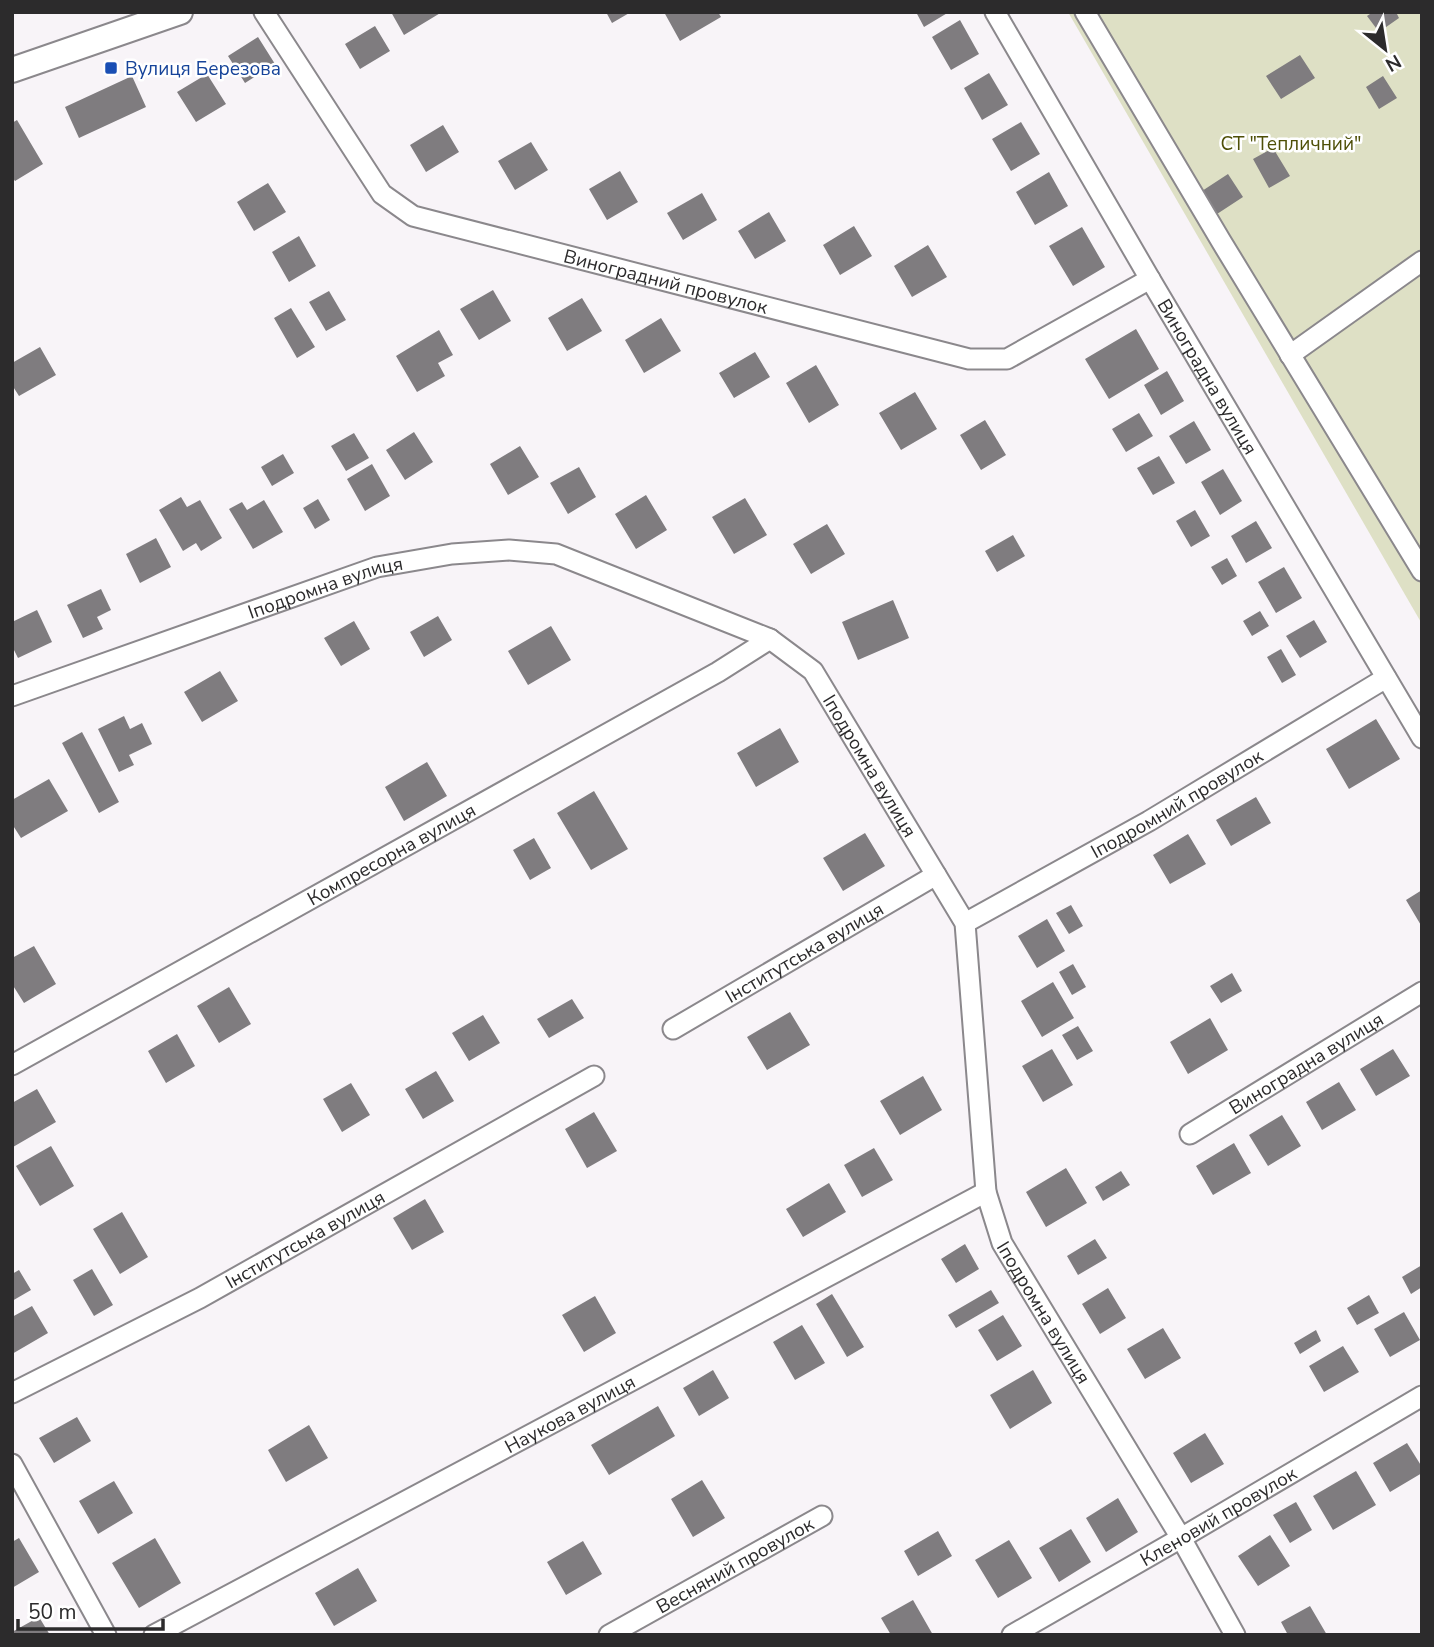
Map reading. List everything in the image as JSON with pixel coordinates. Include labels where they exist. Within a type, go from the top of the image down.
[{"type":"street","points":[[12,70],[180,12]]},
{"type":"street","name":"Виноградний провулок","points":[[264,12],[382,194],[414,216],[969,359],[1007,359],[1150,279]]},
{"type":"street","name":"Виноградна вулиця","points":[[995,12],[1422,738]]},
{"type":"street","points":[[1085,12],[1422,571]]},
{"type":"street","points":[[1290,355],[1422,261]]},
{"type":"street","name":"Іподромна вулиця","points":[[12,696],[377,567],[452,554],[509,550],[556,554],[770,639],[813,671],[965,923],[986,1192],[1002,1243],[1181,1538],[1235,1635]]},
{"type":"street","name":"Компресорна вулиця","points":[[12,1065],[719,672],[770,639]]},
{"type":"street","name":"Іподромний провулок","points":[[965,923],[1149,821],[1386,678]]},
{"type":"street","name":"Інститутська вулиця","points":[[673,1029],[936,874]]},
{"type":"street","name":"Виноградна вулиця","points":[[1190,1134],[1422,992]]},
{"type":"street","name":"Інститутська вулиця","points":[[12,1393],[200,1298],[593,1076]]},
{"type":"street","name":"Наукова вулиця","points":[[154,1635],[986,1192]]},
{"type":"street","name":"Кленовий провулок","points":[[1012,1635],[1422,1396]]},
{"type":"street","points":[[12,1464],[106,1635]]},
{"type":"street","name":"Весняний провулок","points":[[609,1635],[822,1516]]},
{"type":"green space","name":"СТ \"Тепличний\"","points":[[1068,12],[1422,12],[1422,624]]},
{"type":"building","points":[[391,12],[442,12],[404,35]]},
{"type":"building","points":[[606,12],[631,12],[612,23]]},
{"type":"building","points":[[664,12],[718,12],[721,17],[680,41]]},
{"type":"building","points":[[916,12],[949,12],[924,27]]},
{"type":"building","points":[[1373,12],[1396,12],[1399,18],[1379,32],[1367,16]]},
{"type":"building","points":[[960,20],[979,54],[951,70],[932,37]]},
{"type":"building","points":[[375,26],[390,51],[360,69],[345,44]]},
{"type":"building","points":[[258,37],[275,64],[245,83],[228,56]]},
{"type":"building","points":[[1300,55],[1315,78],[1281,99],[1266,76]]},
{"type":"building","points":[[989,73],[1008,105],[982,120],[964,88]]},
{"type":"building","points":[[207,74],[226,104],[196,122],[177,92]]},
{"type":"building","points":[[132,76],[146,107],[79,138],[65,107]]},
{"type":"building","points":[[1383,76],[1397,98],[1379,109],[1366,87]]},
{"type":"building","points":[[17,120],[43,164],[15,181],[12,177],[12,123]]},
{"type":"building","points":[[1021,122],[1040,154],[1011,171],[992,139]]},
{"type":"building","points":[[443,125],[459,152],[426,172],[410,145]]},
{"type":"building","points":[[531,142],[548,170],[515,190],[498,161]]},
{"type":"building","points":[[1273,148],[1290,176],[1269,188],[1253,159]]},
{"type":"building","points":[[620,171],[638,202],[607,220],[589,189]]},
{"type":"building","points":[[1049,172],[1068,206],[1035,225],[1016,192]]},
{"type":"building","points":[[1228,174],[1243,197],[1217,214],[1202,191]]},
{"type":"building","points":[[268,183],[286,212],[254,231],[237,202]]},
{"type":"building","points":[[702,193],[717,220],[683,240],[667,213]]},
{"type":"building","points":[[769,212],[786,241],[755,259],[738,231]]},
{"type":"building","points":[[854,226],[872,256],[840,275],[823,245]]},
{"type":"building","points":[[1082,227],[1105,267],[1073,286],[1049,246]]},
{"type":"building","points":[[299,236],[316,266],[289,282],[272,252]]},
{"type":"building","points":[[928,245],[947,277],[912,297],[894,266]]},
{"type":"building","points":[[493,290],[511,321],[479,340],[460,309]]},
{"type":"building","points":[[329,291],[346,320],[326,331],[309,302]]},
{"type":"building","points":[[582,298],[602,331],[567,351],[548,318]]},
{"type":"building","points":[[291,308],[315,347],[297,358],[274,318]]},
{"type":"building","points":[[661,318],[681,351],[644,373],[625,340]]},
{"type":"building","points":[[1136,329],[1159,369],[1109,399],[1085,359]]},
{"type":"building","points":[[439,330],[453,355],[438,363],[445,376],[417,392],[396,356]]},
{"type":"building","points":[[40,347],[56,375],[19,396],[12,385],[12,363]]},
{"type":"building","points":[[755,352],[770,377],[734,398],[719,373]]},
{"type":"building","points":[[816,365],[839,405],[809,423],[786,383]]},
{"type":"building","points":[[1167,371],[1184,401],[1161,415],[1144,385]]},
{"type":"building","points":[[915,392],[937,429],[901,450],[879,413]]},
{"type":"building","points":[[1139,413],[1153,436],[1126,452],[1112,429]]},
{"type":"building","points":[[985,420],[1006,455],[981,470],[960,435]]},
{"type":"building","points":[[1194,421],[1211,450],[1186,464],[1169,436]]},
{"type":"building","points":[[414,432],[433,462],[405,480],[386,450]]},
{"type":"building","points":[[354,433],[369,458],[346,471],[331,446]]},
{"type":"building","points":[[520,446],[539,477],[508,495],[490,464]]},
{"type":"building","points":[[283,454],[294,473],[272,486],[261,467]]},
{"type":"building","points":[[1159,456],[1175,483],[1153,495],[1137,468]]},
{"type":"building","points":[[372,464],[390,496],[365,511],[347,479]]},
{"type":"building","points":[[579,467],[596,497],[568,514],[550,483]]},
{"type":"building","points":[[1223,469],[1242,501],[1220,515],[1201,482]]},
{"type":"building","points":[[646,495],[667,530],[636,549],[615,514]]},
{"type":"building","points":[[181,497],[187,507],[200,500],[222,538],[201,551],[196,543],[183,551],[159,510]]},
{"type":"building","points":[[745,498],[767,535],[734,554],[712,517]]},
{"type":"building","points":[[318,499],[330,520],[315,529],[303,508]]},
{"type":"building","points":[[264,500],[283,532],[253,549],[229,509],[242,502],[247,510]]},
{"type":"building","points":[[1195,510],[1210,536],[1191,547],[1176,521]]},
{"type":"building","points":[[1256,521],[1272,548],[1246,563],[1231,536]]},
{"type":"building","points":[[827,524],[845,554],[811,574],[793,544]]},
{"type":"building","points":[[1013,535],[1025,556],[997,572],[985,551]]},
{"type":"building","points":[[156,538],[171,567],[140,583],[126,554]]},
{"type":"building","points":[[1227,558],[1237,576],[1222,585],[1211,567]]},
{"type":"building","points":[[1284,567],[1302,598],[1276,613],[1258,582]]},
{"type":"building","points":[[101,589],[111,610],[97,617],[103,629],[83,638],[67,605]]},
{"type":"building","points":[[893,600],[909,638],[858,660],[842,622]]},
{"type":"building","points":[[37,610],[52,642],[18,658],[12,646],[12,622]]},
{"type":"building","points":[[1260,611],[1269,626],[1252,636],[1243,621]]},
{"type":"building","points":[[438,616],[452,640],[424,657],[410,632]]},
{"type":"building","points":[[1314,620],[1327,642],[1300,658],[1286,636]]},
{"type":"building","points":[[354,621],[370,649],[341,666],[324,638]]},
{"type":"building","points":[[551,626],[571,660],[528,685],[508,651]]},
{"type":"building","points":[[1281,649],[1296,675],[1282,683],[1267,657]]},
{"type":"building","points":[[220,671],[238,701],[202,722],[184,692]]},
{"type":"building","points":[[124,716],[130,729],[142,723],[152,744],[129,755],[134,765],[119,772],[98,729]]},
{"type":"building","points":[[1376,719],[1400,759],[1349,789],[1326,749]]},
{"type":"building","points":[[780,728],[799,762],[756,787],[737,753]]},
{"type":"building","points":[[82,732],[119,802],[99,813],[62,743]]},
{"type":"building","points":[[427,762],[447,796],[404,821],[385,787]]},
{"type":"building","points":[[49,779],[68,811],[21,838],[12,824],[12,800]]},
{"type":"building","points":[[594,791],[628,849],[591,870],[557,813]]},
{"type":"building","points":[[1256,797],[1271,823],[1231,846],[1216,820]]},
{"type":"building","points":[[865,833],[885,866],[843,891],[823,858]]},
{"type":"building","points":[[1188,834],[1206,864],[1170,884],[1153,855]]},
{"type":"building","points":[[534,838],[551,868],[530,880],[513,850]]},
{"type":"building","points":[[1422,890],[1422,927],[1406,900]]},
{"type":"building","points":[[1071,905],[1083,926],[1069,934],[1056,913]]},
{"type":"building","points":[[1047,919],[1065,951],[1037,968],[1018,936]]},
{"type":"building","points":[[34,946],[56,984],[24,1003],[12,984],[12,958]]},
{"type":"building","points":[[1073,964],[1086,987],[1072,995],[1059,972]]},
{"type":"building","points":[[1232,973],[1242,991],[1221,1003],[1210,986]]},
{"type":"building","points":[[1053,982],[1074,1018],[1042,1037],[1021,1001]]},
{"type":"building","points":[[229,987],[251,1024],[219,1043],[197,1006]]},
{"type":"building","points":[[572,999],[584,1018],[549,1038],[537,1019]]},
{"type":"building","points":[[790,1012],[810,1045],[767,1070],[747,1037]]},
{"type":"building","points":[[483,1015],[500,1043],[469,1061],[452,1033]]},
{"type":"building","points":[[1210,1018],[1228,1050],[1188,1074],[1170,1042]]},
{"type":"building","points":[[1078,1026],[1093,1051],[1077,1060],[1062,1035]]},
{"type":"building","points":[[177,1034],[195,1066],[166,1083],[148,1051]]},
{"type":"building","points":[[1052,1049],[1073,1085],[1043,1102],[1022,1066]]},
{"type":"building","points":[[1393,1049],[1410,1076],[1376,1096],[1360,1069]]},
{"type":"building","points":[[436,1071],[454,1101],[423,1119],[405,1089]]},
{"type":"building","points":[[923,1076],[942,1110],[900,1135],[880,1101]]},
{"type":"building","points":[[1339,1082],[1356,1110],[1322,1130],[1306,1102]]},
{"type":"building","points":[[351,1083],[370,1115],[342,1132],[323,1099]]},
{"type":"building","points":[[37,1089],[56,1122],[13,1147],[12,1103]]},
{"type":"building","points":[[594,1112],[617,1151],[587,1168],[565,1129]]},
{"type":"building","points":[[1282,1115],[1301,1146],[1268,1166],[1249,1135]]},
{"type":"building","points":[[1234,1143],[1251,1173],[1213,1195],[1196,1166]]},
{"type":"building","points":[[51,1146],[74,1186],[40,1206],[16,1166]]},
{"type":"building","points":[[874,1148],[893,1180],[862,1197],[844,1165]]},
{"type":"building","points":[[1066,1168],[1087,1203],[1046,1227],[1026,1192]]},
{"type":"building","points":[[1121,1171],[1130,1185],[1103,1201],[1095,1187]]},
{"type":"building","points":[[829,1183],[846,1212],[803,1237],[786,1209]]},
{"type":"building","points":[[425,1199],[444,1232],[412,1250],[393,1218]]},
{"type":"building","points":[[122,1212],[148,1257],[120,1274],[93,1229]]},
{"type":"building","points":[[1095,1239],[1107,1258],[1078,1275],[1067,1256]]},
{"type":"building","points":[[965,1244],[979,1269],[956,1283],[941,1259]]},
{"type":"building","points":[[1422,1265],[1422,1287],[1411,1294],[1402,1277]]},
{"type":"building","points":[[92,1269],[113,1305],[94,1316],[73,1280]]},
{"type":"building","points":[[19,1270],[31,1290],[12,1301],[12,1274]]},
{"type":"building","points":[[1108,1288],[1126,1318],[1100,1334],[1082,1304]]},
{"type":"building","points":[[991,1290],[999,1303],[956,1328],[948,1315]]},
{"type":"building","points":[[832,1294],[864,1347],[847,1357],[816,1304]]},
{"type":"building","points":[[1369,1295],[1379,1313],[1357,1325],[1347,1308]]},
{"type":"building","points":[[595,1296],[616,1333],[584,1352],[562,1315]]},
{"type":"building","points":[[32,1306],[48,1333],[12,1354],[12,1317]]},
{"type":"building","points":[[1404,1312],[1420,1340],[1390,1357],[1374,1329]]},
{"type":"building","points":[[1003,1315],[1022,1346],[997,1361],[978,1330]]},
{"type":"building","points":[[802,1325],[825,1363],[795,1380],[773,1342]]},
{"type":"building","points":[[1163,1328],[1181,1358],[1145,1379],[1127,1349]]},
{"type":"building","points":[[1316,1330],[1321,1341],[1300,1354],[1294,1343]]},
{"type":"building","points":[[1343,1346],[1359,1372],[1324,1392],[1309,1366]]},
{"type":"building","points":[[713,1370],[729,1398],[699,1416],[683,1388]]},
{"type":"building","points":[[1033,1370],[1052,1403],[1010,1429],[990,1395]]},
{"type":"building","points":[[658,1406],[675,1436],[609,1475],[591,1445]]},
{"type":"building","points":[[77,1417],[91,1441],[54,1463],[39,1438]]},
{"type":"building","points":[[309,1425],[328,1458],[286,1482],[268,1450]]},
{"type":"building","points":[[1205,1433],[1224,1464],[1191,1483],[1173,1453]]},
{"type":"building","points":[[1407,1443],[1422,1467],[1422,1473],[1390,1492],[1373,1463]]},
{"type":"building","points":[[1356,1471],[1376,1505],[1333,1530],[1313,1496]]},
{"type":"building","points":[[702,1480],[725,1518],[693,1537],[671,1499]]},
{"type":"building","points":[[114,1481],[133,1513],[98,1534],[79,1501]]},
{"type":"building","points":[[1118,1498],[1138,1532],[1106,1552],[1086,1518]]},
{"type":"building","points":[[1296,1502],[1312,1530],[1290,1543],[1273,1515]]},
{"type":"building","points":[[1071,1529],[1091,1562],[1059,1582],[1039,1548]]},
{"type":"building","points":[[938,1531],[952,1556],[918,1576],[904,1551]]},
{"type":"building","points":[[1270,1535],[1290,1566],[1258,1586],[1238,1556]]},
{"type":"building","points":[[19,1538],[39,1572],[12,1588],[12,1542]]},
{"type":"building","points":[[155,1538],[181,1583],[139,1608],[112,1563]]},
{"type":"building","points":[[1009,1540],[1032,1578],[998,1598],[975,1560]]},
{"type":"building","points":[[583,1541],[602,1574],[566,1595],[547,1562]]},
{"type":"building","points":[[358,1568],[377,1601],[334,1626],[315,1593]]},
{"type":"building","points":[[913,1600],[933,1635],[891,1635],[881,1618]]},
{"type":"building","points":[[1310,1606],[1327,1635],[1288,1635],[1281,1622]]},
{"type":"building","points":[[39,1617],[50,1635],[12,1635],[12,1632]]},
{"type":"place","name":"Вулиця Березова","points":[[111,68]]}]
